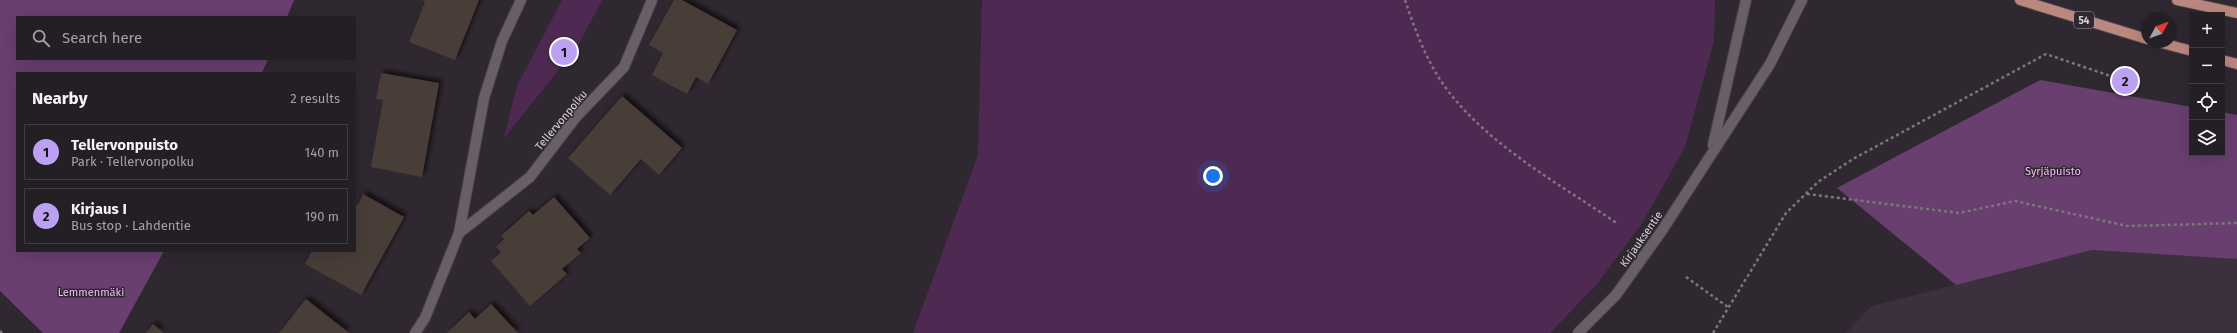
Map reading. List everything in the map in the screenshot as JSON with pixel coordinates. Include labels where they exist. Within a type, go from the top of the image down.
[{"type":"main road","name":"54","points":[[2020,0],[2141,37]]},
{"type":"main road","points":[[2177,0],[2237,13]]},
{"type":"main road","points":[[2177,47],[2189,50]]},
{"type":"main road","points":[[2225,61],[2237,64]]},
{"type":"street","name":"Tellervonpolku","points":[[415,333],[425,318],[459,233],[484,98],[502,41],[521,0]]},
{"type":"street","name":"Tellervonpolku","points":[[459,233],[530,177],[576,117],[624,67],[652,0]]},
{"type":"street","name":"Kirjauksentie","points":[[1712,150],[1746,0]]},
{"type":"street","name":"Kirjauksentie","points":[[1578,333],[1616,295],[1661,232],[1712,150],[1770,64],[1802,0]]},
{"type":"path","points":[[1405,0],[1414,28],[1441,80],[1470,116],[1504,145],[1618,224]]},
{"type":"path","points":[[1713,333],[1786,213],[1818,182],[1853,159],[2046,54],[2126,80]]},
{"type":"path","points":[[1806,194],[1959,213],[2015,201],[2127,226],[2237,223]]},
{"type":"path","points":[[1686,277],[1728,307]]},
{"type":"shaded area","points":[[562,0],[602,0],[577,47],[504,138],[517,86]]},
{"type":"shaded area","points":[[982,0],[1715,0],[1714,41],[1685,147],[1641,225],[1597,284],[1550,333],[913,333],[978,155]]},
{"type":"shaded area","points":[[2092,250],[2237,259],[2237,333],[1846,333],[1872,306]]},
{"type":"green space","name":"Lemmenmäki","points":[[0,0],[294,0],[287,16],[16,16],[16,60],[268,60],[262,72],[16,72],[16,252],[163,252],[119,333],[43,333],[0,291]]},
{"type":"green space","name":"Syrjäpuisto","points":[[2040,80],[2189,106],[2189,156],[2225,156],[2225,113],[2237,115],[2237,259],[2092,250],[1956,285],[1837,188]]},
{"type":"building","points":[[423,0],[479,0],[455,60],[409,42],[425,2]]},
{"type":"building","points":[[674,0],[682,0],[737,30],[708,84],[696,77],[687,94],[652,75],[663,53],[649,45]]},
{"type":"building","points":[[381,73],[439,83],[422,177],[371,167],[383,100],[376,99]]},
{"type":"building","points":[[622,96],[682,148],[659,175],[641,159],[610,195],[568,158]]},
{"type":"building","points":[[363,194],[404,217],[361,295],[305,264],[311,252],[356,252],[356,204],[358,205]]},
{"type":"building","points":[[554,197],[590,238],[577,249],[581,253],[562,269],[567,274],[530,306],[491,261],[501,252],[496,247],[504,239],[501,236],[529,211],[533,215]]},
{"type":"building","points":[[306,299],[349,333],[279,333]]},
{"type":"building","points":[[491,304],[518,333],[447,333],[469,312],[475,319]]},
{"type":"building","points":[[153,324],[164,333],[146,333]]},
{"type":"place","name":"Tellervonpuisto","points":[[564,52]]},
{"type":"place","name":"Kirjaus I","points":[[2125,81]]}]
